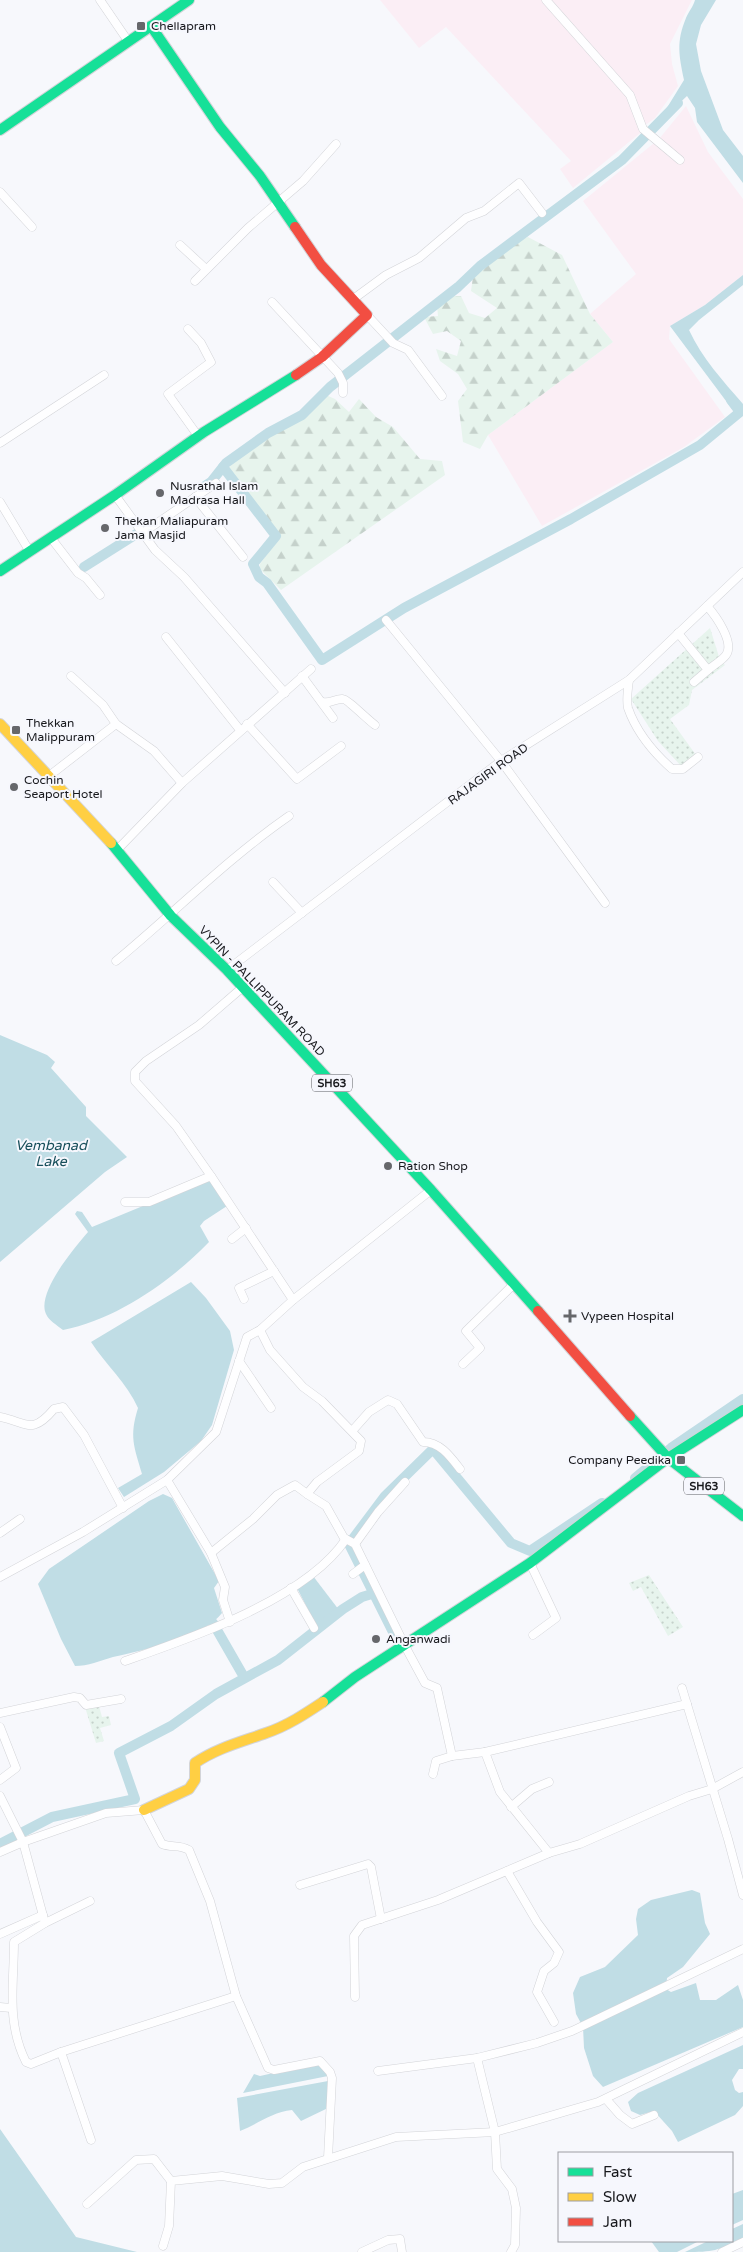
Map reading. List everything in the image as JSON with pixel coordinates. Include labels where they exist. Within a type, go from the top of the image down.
[{"type":"street","points":[[100,0],[128,41]]},
{"type":"street","points":[[0,130],[189,0]]},
{"type":"street","points":[[546,0],[630,95],[643,129],[680,160]]},
{"type":"street","points":[[151,26],[220,127],[260,176],[277,204],[321,265],[391,340],[408,350],[442,396]]},
{"type":"street","points":[[195,281],[248,228],[303,181],[336,144]]},
{"type":"street","points":[[352,300],[386,275],[419,258],[466,218],[484,211],[519,183],[542,214]]},
{"type":"street","points":[[0,192],[32,226]]},
{"type":"street","points":[[180,245],[206,269]]},
{"type":"street","points":[[272,302],[338,373],[344,383],[343,393]]},
{"type":"street","points":[[0,571],[115,495],[198,436],[290,380],[322,357],[367,315]]},
{"type":"street","points":[[188,329],[201,343],[211,362],[168,394],[198,436]]},
{"type":"street","points":[[0,443],[104,375]]},
{"type":"street","points":[[142,531],[216,484]]},
{"type":"street","points":[[115,495],[155,550],[184,577],[285,693]]},
{"type":"street","points":[[195,497],[243,557]]},
{"type":"street","points":[[0,502],[30,552]]},
{"type":"street","points":[[51,538],[78,573],[86,578],[100,595]]},
{"type":"street","name":"RAJAGIRI ROAD","points":[[227,970],[501,761],[629,680],[741,576]]},
{"type":"street","points":[[694,682],[726,655],[726,636],[715,614],[707,606]]},
{"type":"street","points":[[386,620],[501,761],[605,904]]},
{"type":"street","points":[[678,633],[708,670]]},
{"type":"street","points":[[166,637],[240,730]]},
{"type":"street","points":[[117,850],[182,783],[311,669]]},
{"type":"street","points":[[71,676],[103,705],[116,724],[154,751],[182,783]]},
{"type":"street","points":[[302,676],[333,718]]},
{"type":"street","points":[[629,680],[628,706],[657,756],[672,768],[683,769],[698,757]]},
{"type":"street","points":[[323,702],[342,698],[351,702],[360,714],[374,725]]},
{"type":"street","name":"VYPIN - PALLIPPURAM ROAD","points":[[0,724],[4,734],[49,776],[117,850],[171,916],[227,970],[431,1190],[664,1454]]},
{"type":"street","points":[[49,776],[116,724]]},
{"type":"street","points":[[247,724],[297,779],[341,746]]},
{"type":"street","points":[[116,961],[171,916],[231,859],[289,816]]},
{"type":"street","points":[[273,882],[302,913]]},
{"type":"street","points":[[243,988],[199,1025],[146,1061],[135,1072],[135,1081],[176,1126],[293,1300]]},
{"type":"street","points":[[125,1202],[149,1202],[211,1176]]},
{"type":"street","points":[[0,1577],[123,1508],[167,1480],[216,1432],[246,1337],[260,1330],[293,1300],[431,1190]]},
{"type":"street","points":[[232,1239],[246,1228]]},
{"type":"street","points":[[244,1299],[239,1288],[274,1272]]},
{"type":"street","points":[[463,1364],[480,1348],[466,1331],[514,1284]]},
{"type":"street","points":[[260,1330],[270,1350],[302,1386],[322,1401],[361,1440],[360,1451],[317,1482],[307,1494]]},
{"type":"street","points":[[239,1361],[271,1408]]},
{"type":"street","points":[[353,1430],[369,1412],[388,1400],[397,1404],[415,1434],[423,1442],[433,1442],[444,1450],[460,1470]]},
{"type":"street","points":[[0,1417],[11,1422],[36,1425],[45,1420],[54,1409],[63,1407],[84,1435],[123,1508]]},
{"type":"street","points":[[0,1852],[21,1838],[106,1812],[144,1810],[189,1789],[195,1780],[195,1764],[206,1754],[278,1729],[328,1698],[355,1677],[405,1646],[530,1562],[664,1454],[743,1410]]},
{"type":"street","name":"SH63","points":[[664,1454],[743,1516]]},
{"type":"street","points":[[167,1480],[190,1522],[211,1552],[225,1587],[223,1624]]},
{"type":"street","points":[[355,1544],[378,1512],[406,1482]]},
{"type":"street","points":[[211,1552],[253,1519],[277,1495],[295,1485],[326,1506],[346,1539],[355,1544],[425,1683],[434,1685],[439,1693],[452,1756]]},
{"type":"street","points":[[0,1533],[20,1519]]},
{"type":"street","points":[[125,1661],[223,1624],[291,1588],[337,1552],[346,1539]]},
{"type":"street","points":[[530,1562],[556,1618],[533,1635]]},
{"type":"street","points":[[353,1574],[365,1565]]},
{"type":"street","points":[[291,1588],[314,1628]]},
{"type":"street","points":[[682,1688],[743,1895]]},
{"type":"street","points":[[0,1713],[74,1697],[80,1698],[86,1705],[121,1699]]},
{"type":"street","points":[[433,1774],[436,1762],[452,1756],[485,1752],[687,1704]]},
{"type":"street","points":[[0,1727],[16,1768],[0,1780]]},
{"type":"street","points":[[485,1752],[500,1792],[549,1853]]},
{"type":"street","points":[[355,1997],[355,1932],[362,1925],[438,1900],[549,1853],[580,1844],[689,1796],[712,1789],[743,1772]]},
{"type":"street","points":[[511,1807],[532,1789],[549,1782]]},
{"type":"street","points":[[0,1796],[21,1838],[44,1919]]},
{"type":"street","points":[[144,1810],[162,1844],[170,1847],[181,1845],[189,1850],[210,1901],[236,1996],[268,2068],[274,2070],[320,2061],[330,2072],[332,2078],[328,2158]]},
{"type":"street","points":[[300,1885],[368,1864],[371,1867],[381,1919]]},
{"type":"street","points":[[507,1871],[537,1922],[559,1952],[554,1963],[544,1971],[537,1992],[554,2022]]},
{"type":"street","points":[[0,1934],[90,1902]]},
{"type":"street","points":[[44,1919],[14,1942],[11,2008],[21,2053],[26,2062],[31,2064],[61,2052],[236,1996]]},
{"type":"street","points":[[378,2071],[477,2058],[537,2043],[572,2030],[743,1949]]},
{"type":"street","points":[[0,2007],[11,2008]]},
{"type":"street","points":[[171,2181],[222,2176],[269,2184],[282,2183],[303,2167],[396,2137],[495,2132],[606,2098],[743,2032]]},
{"type":"street","points":[[61,2052],[91,2140]]},
{"type":"street","points":[[477,2058],[495,2132],[497,2169],[512,2190],[516,2208],[515,2245],[512,2252]]},
{"type":"street","points":[[606,2098],[620,2115],[632,2124],[654,2115]]},
{"type":"street","points":[[87,2204],[136,2160],[154,2159],[171,2181],[169,2226],[163,2246]]},
{"type":"street","points":[[362,2252],[388,2240],[400,2239],[402,2252]]},
{"type":"street","points":[[722,2252],[743,2242]]},
{"type":"shaded area","points":[[380,0],[692,0],[670,44],[672,64],[678,86],[655,118],[644,126],[640,133],[573,188],[560,169],[571,161],[446,27],[419,48]]},
{"type":"shaded area","points":[[686,106],[708,152],[743,199],[743,275],[705,305],[670,326],[669,339],[725,417],[684,447],[542,526],[488,435],[613,342],[590,314],[636,274],[583,201],[659,139]]},
{"type":"green space","points":[[528,237],[562,255],[590,314],[613,342],[488,435],[480,449],[463,442],[458,401],[467,389],[458,374],[440,361],[436,349],[457,356],[461,341],[447,331],[433,334],[424,317],[438,316],[437,306],[447,296],[461,296],[469,313],[485,318],[497,308],[471,291],[473,277],[518,241]]},
{"type":"green space","points":[[326,395],[335,399],[349,412],[359,399],[376,417],[393,427],[420,459],[442,461],[445,475],[281,590],[260,569],[260,564],[276,541],[223,473],[248,449],[284,427],[309,415]]},
{"type":"green space","points":[[710,628],[720,660],[725,665],[692,690],[689,705],[670,719],[696,755],[682,767],[658,741],[631,699]]},
{"type":"green space","points":[[649,1575],[683,1627],[668,1636],[641,1587],[633,1591],[629,1583]]},
{"type":"green space","points":[[99,1706],[102,1717],[109,1716],[111,1725],[100,1728],[104,1741],[96,1743],[85,1707]]},
{"type":"water","points":[[695,0],[716,0],[701,25],[696,44],[701,71],[723,130],[743,156],[743,183],[697,122],[695,108],[687,96],[657,124],[684,80],[680,56],[681,34]]},
{"type":"water","points":[[743,275],[743,285],[689,330],[707,360],[743,404],[743,408],[732,409],[670,326],[705,305]]},
{"type":"water","name":"Vembanad Lake","points":[[0,1035],[47,1055],[55,1062],[51,1068],[86,1107],[86,1116],[127,1157],[105,1172],[0,1262]]},
{"type":"water","points":[[212,1180],[227,1206],[204,1221],[200,1226],[209,1242],[178,1271],[123,1308],[84,1325],[63,1330],[49,1319],[44,1305],[51,1283],[66,1259],[88,1232],[75,1214],[77,1211],[82,1212],[92,1227],[201,1182]]},
{"type":"water","points":[[191,1282],[206,1298],[230,1331],[234,1350],[212,1425],[201,1441],[164,1472],[124,1497],[118,1488],[142,1474],[133,1434],[138,1408],[128,1390],[91,1342]]},
{"type":"water","points":[[163,1494],[172,1498],[219,1581],[214,1588],[222,1613],[213,1622],[201,1629],[172,1642],[75,1666],[61,1639],[38,1584],[49,1569],[149,1501]]},
{"type":"water","points":[[313,1576],[339,1610],[317,1627],[296,1586]]},
{"type":"water","points":[[692,1890],[700,1893],[705,1923],[710,1934],[683,1967],[667,1978],[666,1989],[671,1992],[696,1983],[700,2000],[716,2000],[738,1985],[743,2000],[743,2027],[603,2087],[593,2076],[584,2048],[583,2027],[576,2014],[573,1993],[580,1977],[605,1967],[638,1935],[636,1919],[638,1909],[651,1900]]},
{"type":"water","points":[[743,2045],[743,2069],[739,2069],[732,2080],[735,2090],[739,2093],[743,2092],[743,2106],[735,2115],[678,2142],[672,2131],[654,2111],[640,2115],[631,2111],[628,2102],[638,2093]]},
{"type":"water","points":[[318,2063],[328,2076],[243,2093],[254,2074],[260,2076]]},
{"type":"water","points":[[328,2081],[328,2108],[301,2121],[292,2110],[285,2111],[240,2131],[237,2098]]},
{"type":"water","points":[[0,2129],[76,2237],[137,2252],[0,2252]]},
{"type":"water","points":[[743,2190],[743,2220],[733,2225],[733,2194]]},
{"type":"water","points":[[743,2224],[743,2238],[715,2250],[685,2252],[706,2242],[733,2242],[733,2229]]},
{"type":"water","points":[[652,2242],[697,2242],[677,2252],[659,2252]]},
{"type":"waterway","points":[[202,488],[211,482],[226,463],[268,433],[302,415],[330,387],[458,287],[480,266],[622,160],[678,103]]},
{"type":"waterway","points":[[223,467],[276,536],[253,564],[259,577],[267,583],[322,660],[404,608],[571,519],[700,445],[740,412],[731,400]]},
{"type":"waterway","points":[[84,567],[149,526]]},
{"type":"waterway","points":[[635,1478],[671,1448],[743,1399]]},
{"type":"waterway","points":[[399,1644],[349,1544],[385,1496],[433,1449],[511,1543],[530,1551],[602,1503]]},
{"type":"waterway","points":[[0,1844],[52,1817],[135,1799],[119,1753],[171,1726],[216,1694],[278,1660],[343,1609],[362,1597],[375,1593]]},
{"type":"waterway","points":[[213,1623],[244,1677]]},
{"type":"traffic: fast","points":[[0,130],[189,0]]},
{"type":"traffic: fast","points":[[151,26],[220,127],[260,176],[295,227]]},
{"type":"traffic: fast","points":[[0,571],[115,495],[204,432],[296,375]]},
{"type":"traffic: fast","points":[[111,843],[171,916],[227,970],[431,1190],[538,1311]]},
{"type":"traffic: fast","points":[[323,1702],[355,1677],[530,1563],[668,1458],[743,1410]]},
{"type":"traffic: fast","points":[[630,1416],[668,1458],[743,1516]]},
{"type":"traffic: slow","points":[[0,724],[111,843]]},
{"type":"traffic: slow","points":[[144,1810],[189,1789],[195,1780],[195,1763],[203,1758],[229,1746],[281,1727],[323,1702]]},
{"type":"traffic: jam","points":[[295,227],[321,265],[367,315],[322,357],[296,375]]},
{"type":"traffic: jam","points":[[538,1311],[630,1416]]},
{"type":"place","name":"Chellapram","points":[[141,26]]},
{"type":"place","name":"Nusrathal Islam Madrasa Hall","points":[[160,493]]},
{"type":"place","name":"Thekan Maliapuram Jama Masjid","points":[[105,528]]},
{"type":"place","name":"Thekkan Malippuram","points":[[16,730]]},
{"type":"place","name":"Cochin Seaport Hotel","points":[[14,787]]},
{"type":"place","name":"Ration Shop","points":[[388,1166]]},
{"type":"place","name":"Vypeen Hospital","points":[[570,1316]]},
{"type":"place","name":"Company Peedika","points":[[681,1460]]},
{"type":"place","name":"Anganwadi","points":[[376,1639]]}]
